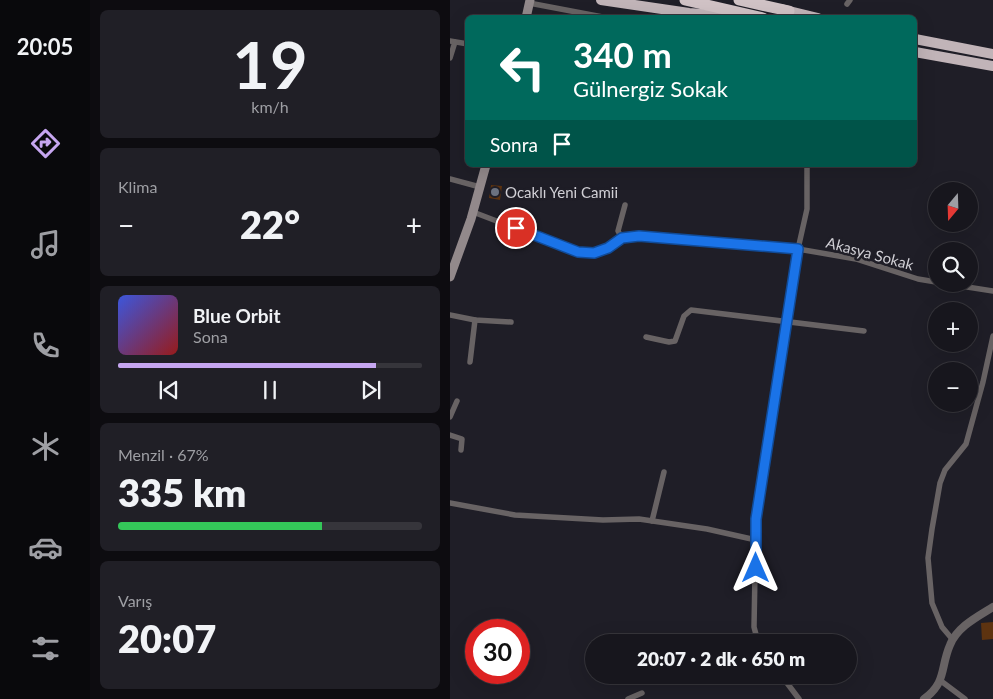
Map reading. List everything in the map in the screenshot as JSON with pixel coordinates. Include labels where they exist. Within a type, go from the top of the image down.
[{"type":"highway","points":[[601,0],[712,15]]},
{"type":"highway","points":[[684,0],[750,15]]},
{"type":"highway","points":[[739,0],[806,15]]},
{"type":"highway","points":[[757,0],[789,11]]},
{"type":"highway","points":[[917,39],[993,54]]},
{"type":"highway","points":[[917,52],[993,66]]},
{"type":"main road","points":[[527,15],[530,2]]},
{"type":"main road","points":[[450,277],[473,212],[485,167]]},
{"type":"street","points":[[530,2],[593,15]]},
{"type":"street","points":[[450,58],[452,42],[465,44]]},
{"type":"street","points":[[756,634],[754,626],[756,519],[798,249],[807,209],[807,167]]},
{"type":"street","points":[[450,179],[480,187]]},
{"type":"street","points":[[473,212],[578,252],[594,253],[608,248],[622,238],[618,231],[625,205]]},
{"type":"street","name":"Akasya Sokak","points":[[622,238],[639,236],[692,239],[798,249],[856,259],[928,281]]},
{"type":"street","points":[[978,289],[993,291]]},
{"type":"street","points":[[646,337],[669,342],[675,341],[684,316],[691,310],[864,331]]},
{"type":"street","points":[[450,315],[475,320],[511,322]]},
{"type":"street","points":[[470,362],[475,320]]},
{"type":"street","points":[[953,640],[942,627],[932,603],[928,558],[940,483],[945,470],[966,444],[993,336]]},
{"type":"street","points":[[450,417],[457,401]]},
{"type":"street","points":[[450,435],[462,439],[461,450]]},
{"type":"street","points":[[652,521],[664,472]]},
{"type":"street","points":[[450,503],[515,514],[603,520],[638,519],[707,529],[756,540]]},
{"type":"street","points":[[924,699],[934,691],[941,680],[950,644],[964,625],[993,607]]},
{"type":"street","points":[[941,680],[965,699]]},
{"type":"street","points":[[788,684],[799,699]]},
{"type":"street","points":[[628,699],[642,693]]},
{"type":"building","name":"Ocaklı Yeni Camii","points":[[491,185],[502,186],[500,200],[489,198]]},
{"type":"building","points":[[993,622],[993,639],[982,640],[981,623]]},
{"type":"place","name":"Ocaklı Yeni Camii","points":[[495,192]]},
{"type":"route","points":[[516,228],[578,252],[594,253],[608,248],[622,238],[639,236],[798,249],[756,519],[756,568]]}]
